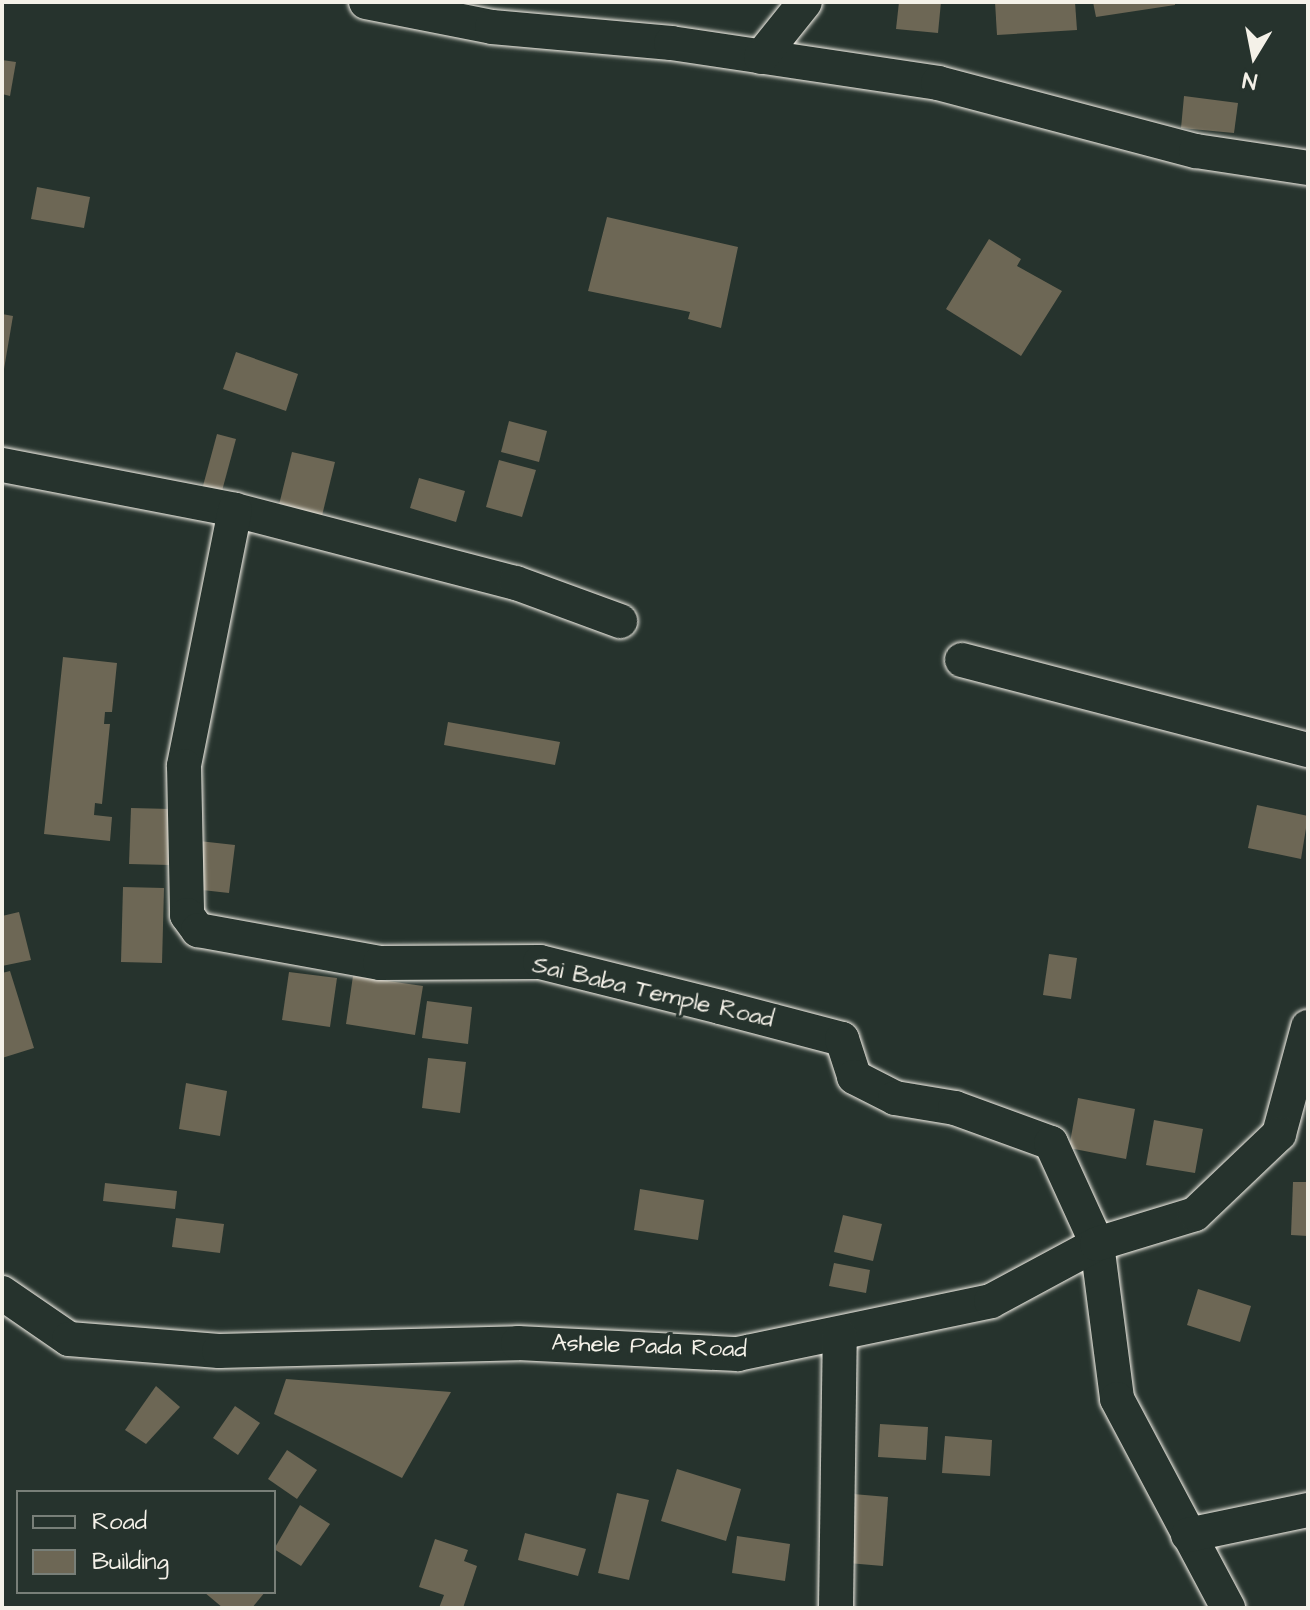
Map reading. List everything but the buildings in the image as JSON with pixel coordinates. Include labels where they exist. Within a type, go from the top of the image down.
[{"type":"street","points":[[366,2],[492,27],[761,57],[938,83],[1196,151],[1308,168]]},
{"type":"street","points":[[761,57],[805,2]]},
{"type":"street","points":[[2,465],[235,510],[516,583],[620,621]]},
{"type":"street","name":"Sai Baba Temple Road","points":[[235,510],[184,766],[187,915],[198,930],[380,963],[540,962],[842,1039],[854,1077],[895,1098],[955,1108],[1051,1143],[1097,1244]]},
{"type":"street","points":[[962,660],[1128,698],[1308,750]]},
{"type":"street","points":[[1294,1137],[1308,1027]]},
{"type":"street","name":"Ashele Pada Road","points":[[9,1305],[69,1339],[219,1351],[518,1343],[738,1354],[991,1301],[1097,1244],[1195,1214],[1294,1137]]},
{"type":"street","points":[[1097,1244],[1117,1399],[1228,1608]]},
{"type":"street","points":[[836,1608],[840,1335]]},
{"type":"street","points":[[1188,1535],[1308,1510]]}]
